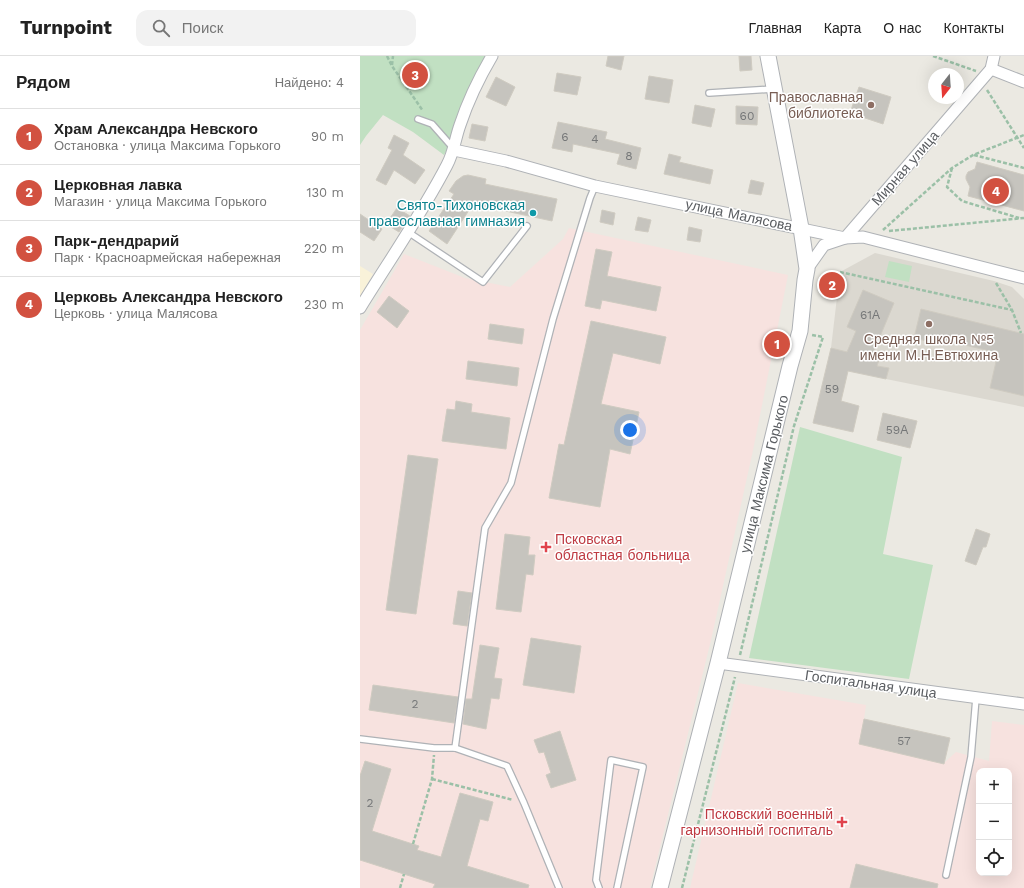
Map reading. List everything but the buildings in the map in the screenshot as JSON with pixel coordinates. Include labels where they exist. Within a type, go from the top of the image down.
[{"type":"main road","name":"улица Максима Горького","points":[[660,888],[718,663],[788,373],[800,331],[805,280],[808,269],[768,56]]},
{"type":"street","points":[[360,308],[448,165],[454,150],[459,127],[470,100],[492,56]]},
{"type":"street","name":"Мирная улица","points":[[845,238],[988,71],[994,56]]},
{"type":"street","points":[[988,71],[1024,82]]},
{"type":"street","name":"улица Малясова","points":[[454,150],[506,161],[595,186],[845,238],[863,237],[1024,278]]},
{"type":"street","points":[[808,269],[824,245],[845,238]]},
{"type":"street","name":"Госпитальная улица","points":[[718,663],[1024,704]]},
{"type":"lane","points":[[709,93],[775,89]]},
{"type":"lane","points":[[418,119],[432,124],[454,150]]},
{"type":"lane","points":[[455,748],[485,528],[511,483],[553,319],[595,186]]},
{"type":"lane","points":[[408,232],[483,282],[527,226]]},
{"type":"lane","points":[[946,874],[971,757],[976,698]]},
{"type":"lane","points":[[360,739],[434,748],[455,748],[507,766],[559,888]]},
{"type":"lane","points":[[599,888],[596,880],[611,760],[643,767],[617,888]]},
{"type":"path","points":[[387,56],[392,66],[432,124]]},
{"type":"path","points":[[392,66],[393,56]]},
{"type":"path","points":[[933,56],[988,71]]},
{"type":"path","points":[[985,87],[1024,148]]},
{"type":"path","points":[[1024,135],[973,155],[952,168],[881,231],[1024,218]]},
{"type":"path","points":[[973,155],[1024,168]]},
{"type":"path","points":[[952,168],[947,187],[962,201],[1020,218]]},
{"type":"path","points":[[840,272],[1012,310]]},
{"type":"path","points":[[994,281],[1012,310],[1021,333]]},
{"type":"path","points":[[682,888],[738,666],[794,426],[823,338],[800,331]]},
{"type":"path","points":[[413,844],[432,779],[434,748]]},
{"type":"path","points":[[432,779],[524,803]]},
{"type":"path","points":[[400,888],[404,874]]},
{"type":"shaded area","name":"Псковская областная больница","points":[[569,228],[788,275],[752,455],[711,640],[650,888],[360,888],[360,330],[404,254],[465,278],[510,287],[563,239]]},
{"type":"shaded area","name":"Средняя школа №5 имени М.Н.Евтюхина","points":[[875,253],[994,281],[1012,287],[1024,299],[1024,407],[886,379],[889,368],[877,366],[878,360],[831,348],[840,272]]},
{"type":"shaded area","points":[[360,266],[373,274],[360,296]]},
{"type":"shaded area","name":"Псковский военный гарнизонный госпиталь","points":[[738,683],[866,705],[864,719],[950,738],[944,763],[956,752],[989,761],[992,721],[1024,725],[1024,888],[690,888]]},
{"type":"green space","points":[[360,56],[496,56],[444,155],[413,132],[383,115],[360,145]]},
{"type":"green space","points":[[889,261],[912,266],[909,282],[885,277]]},
{"type":"green space","points":[[800,427],[902,457],[883,554],[933,565],[909,679],[749,658]]},
{"type":"place","name":"Парк-дендрарий","points":[[415,75]]},
{"type":"place","name":"Православная библиотека","points":[[871,105]]},
{"type":"place","name":"Церковь Александра Невского","points":[[996,191]]},
{"type":"place","name":"Свято-Тихоновская православная гимназия","points":[[533,213]]},
{"type":"place","name":"Церковная лавка","points":[[832,285]]},
{"type":"place","name":"Средняя школа №5 имени М.Н.Евтюхина","points":[[929,324]]},
{"type":"place","name":"Храм Александра Невского","points":[[777,344]]},
{"type":"place","name":"Псковская областная больница","points":[[546,547]]},
{"type":"place","name":"Псковский военный гарнизонный госпиталь","points":[[842,822]]}]
